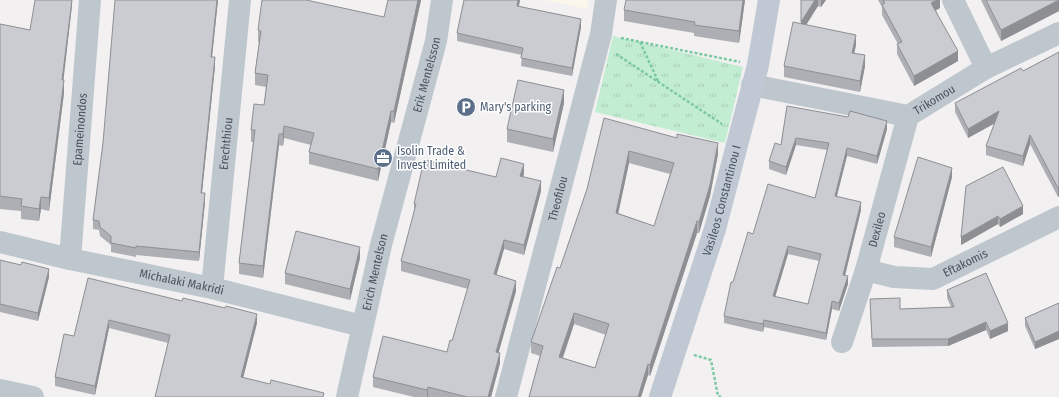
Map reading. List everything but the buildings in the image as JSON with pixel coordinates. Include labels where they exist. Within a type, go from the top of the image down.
[{"type":"main road","name":"Vasileos Constantinou I","points":[[660,397],[715,229],[755,75],[768,0]]},
{"type":"street","name":"Epameinondos","points":[[70,259],[90,0]]},
{"type":"street","name":"Erechthiou","points":[[212,288],[240,0]]},
{"type":"street","name":"Erik Mentelsson","points":[[407,148],[436,41],[442,0]]},
{"type":"street","name":"Theofilou","points":[[506,397],[607,43],[606,0]]},
{"type":"street","points":[[953,0],[986,68]]},
{"type":"street","name":"Trikomou","points":[[755,75],[908,116],[986,68],[1059,33]]},
{"type":"street","name":"Dexileo","points":[[842,342],[866,270],[908,116]]},
{"type":"street","name":"Erich Mentelson","points":[[347,397],[380,245],[407,148]]},
{"type":"street","name":"Eftakomis","points":[[866,270],[894,277],[933,279],[1057,223]]},
{"type":"street","name":"Michalaki Makridi","points":[[0,242],[70,259],[212,288],[362,326]]},
{"type":"street","points":[[0,390],[33,397]]},
{"type":"path","points":[[639,42],[658,82]]},
{"type":"path","points":[[607,43],[639,42],[755,75]]},
{"type":"path","points":[[607,43],[658,82],[729,128]]},
{"type":"path","points":[[676,351],[711,360],[718,396],[721,397]]},
{"type":"shaded area","points":[[545,0],[589,0],[587,9]]},
{"type":"green space","points":[[613,36],[743,67],[725,143],[595,112]]},
{"type":"place","name":"Mary's parking","points":[[466,107]]},
{"type":"place","name":"Isolin Trade & Invest Limited","points":[[383,158]]}]
